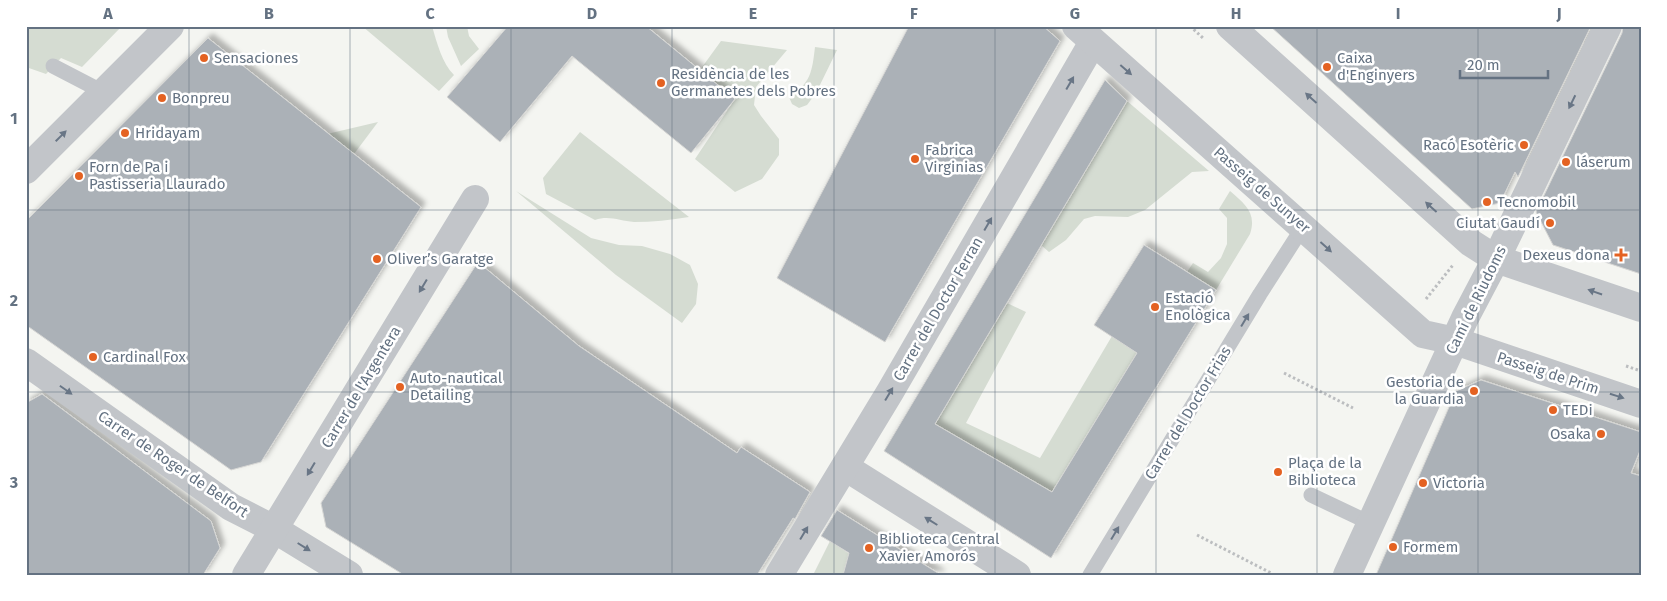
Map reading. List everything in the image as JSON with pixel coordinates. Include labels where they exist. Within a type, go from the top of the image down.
[{"type":"street","points":[[26,170],[170,26]]},
{"type":"street","points":[[1230,26],[1471,243],[1496,259],[1641,308]]},
{"type":"street","name":"Camí de Riudoms","points":[[1346,575],[1476,296],[1496,259],[1608,26]]},
{"type":"street","name":"Passeig de Sunyer","points":[[1085,34],[1423,334],[1455,341]]},
{"type":"street","name":"Carrer del Doctor Ferran","points":[[779,575],[890,392],[1085,34]]},
{"type":"street","name":"Carrer de l'Argentera","points":[[246,575],[475,199]]},
{"type":"street","name":"Passeig de Prim","points":[[1455,341],[1641,404]]},
{"type":"street","name":"Carrer de Roger de Belfort","points":[[26,363],[231,507],[274,529],[349,575]]},
{"type":"street","points":[[845,467],[1017,575]]},
{"type":"lane","points":[[53,66],[105,93]]},
{"type":"lane","name":"Carrer del Doctor Frias","points":[[1090,575],[1260,294],[1303,227]]},
{"type":"lane","points":[[1311,495],[1370,524]]},
{"type":"path","points":[[1409,321],[1471,243]]},
{"type":"path","points":[[1284,373],[1353,408]]},
{"type":"path","points":[[1197,535],[1271,573]]},
{"type":"shaded area","points":[[26,26],[122,26],[82,67],[61,58],[46,74],[26,67]]},
{"type":"shaded area","points":[[362,26],[432,26],[443,59],[454,75],[439,91]]},
{"type":"shaded area","points":[[446,26],[467,26],[469,36],[479,49],[461,66],[448,37]]},
{"type":"shaded area","points":[[721,41],[787,50],[756,87],[754,105],[779,139],[779,155],[762,179],[735,192],[695,159],[735,99],[700,70]]},
{"type":"shaded area","points":[[815,47],[837,50],[816,93],[807,105],[799,108],[792,104],[789,97],[806,82],[813,63]]},
{"type":"shaded area","points":[[1127,101],[1209,171],[1192,172],[1145,210],[1128,217],[1095,216],[1084,219],[1066,240],[1049,252],[1041,245]]},
{"type":"shaded area","points":[[378,122],[354,154],[327,134]]},
{"type":"shaded area","points":[[580,132],[689,217],[641,222],[610,218],[595,220],[546,194],[543,178]]},
{"type":"shaded area","points":[[516,191],[591,238],[619,245],[642,246],[670,254],[690,265],[698,284],[696,304],[682,323],[616,275]]},
{"type":"shaded area","points":[[1230,191],[1245,205],[1251,215],[1252,227],[1250,234],[1216,290],[1187,272],[1193,263],[1208,272],[1221,258],[1227,244],[1227,218],[1219,209]]},
{"type":"shaded area","points":[[1007,303],[1026,312],[966,423],[1040,458],[1112,336],[1137,353],[1052,492],[935,424]]},
{"type":"shaded area","points":[[830,541],[851,555],[843,575],[813,575]]},
{"type":"building","name":"Residència de les Germanetes dels Pobres","points":[[508,26],[646,26],[735,99],[691,153],[572,56],[500,142],[447,97]]},
{"type":"building","name":"Fabrica Virginias","points":[[909,26],[1043,26],[1060,41],[885,342],[777,278]]},
{"type":"building","points":[[1270,26],[1591,26],[1518,177],[1515,172],[1500,203],[1472,209]]},
{"type":"building","points":[[1623,26],[1641,26],[1641,274],[1553,245],[1536,212],[1622,33]]},
{"type":"building","points":[[208,38],[421,207],[261,462],[231,470],[26,325],[26,221]]},
{"type":"building","points":[[1105,80],[1127,101],[935,424],[1052,492],[1137,353],[1094,325],[1144,245],[1216,290],[1051,558],[884,451]]},
{"type":"building","points":[[478,262],[579,346],[737,453],[741,447],[810,492],[795,519],[793,518],[757,575],[404,575],[326,527],[321,503]]},
{"type":"building","points":[[1481,380],[1641,432],[1641,448],[1631,473],[1641,476],[1641,575],[1376,575],[1456,391]]},
{"type":"building","points":[[42,394],[211,521],[220,548],[203,575],[26,575],[26,403]]},
{"type":"building","name":"Biblioteca Central Xavier Amorós","points":[[837,510],[941,575],[843,575],[849,553],[821,536]]},
{"type":"place","name":"Sensaciones","points":[[204,58]]},
{"type":"place","name":"Caixa d'Enginyers","points":[[1327,67]]},
{"type":"place","name":"Residència de les Germanetes dels Pobres","points":[[661,83]]},
{"type":"place","name":"Bonpreu","points":[[162,98]]},
{"type":"place","name":"Hridayam","points":[[125,133]]},
{"type":"place","name":"Racó Esotèric","points":[[1524,145]]},
{"type":"place","name":"Fabrica Virginias","points":[[915,159]]},
{"type":"place","name":"láserum","points":[[1566,162]]},
{"type":"place","name":"Forn de Pa i Pastisseria Llaurado","points":[[79,176]]},
{"type":"place","name":"Tecnomobil","points":[[1487,202]]},
{"type":"place","name":"Ciutat Gaudí","points":[[1550,223]]},
{"type":"place","name":"Dexeus dona","points":[[1621,255]]},
{"type":"place","name":"Oliver’s Garatge","points":[[377,259]]},
{"type":"place","name":"Estació Enològica","points":[[1155,307]]},
{"type":"place","name":"Cardinal Fox","points":[[93,357]]},
{"type":"place","name":"Auto-nautical Detailing","points":[[400,387]]},
{"type":"place","name":"Gestoria de la Guardia","points":[[1474,391]]},
{"type":"place","name":"TEDi","points":[[1553,410]]},
{"type":"place","name":"Osaka","points":[[1601,434]]},
{"type":"place","name":"Plaça de la Biblioteca","points":[[1278,472]]},
{"type":"place","name":"Victoria","points":[[1423,483]]},
{"type":"place","name":"Formem","points":[[1393,547]]},
{"type":"place","name":"Biblioteca Central Xavier Amorós","points":[[869,548]]}]
